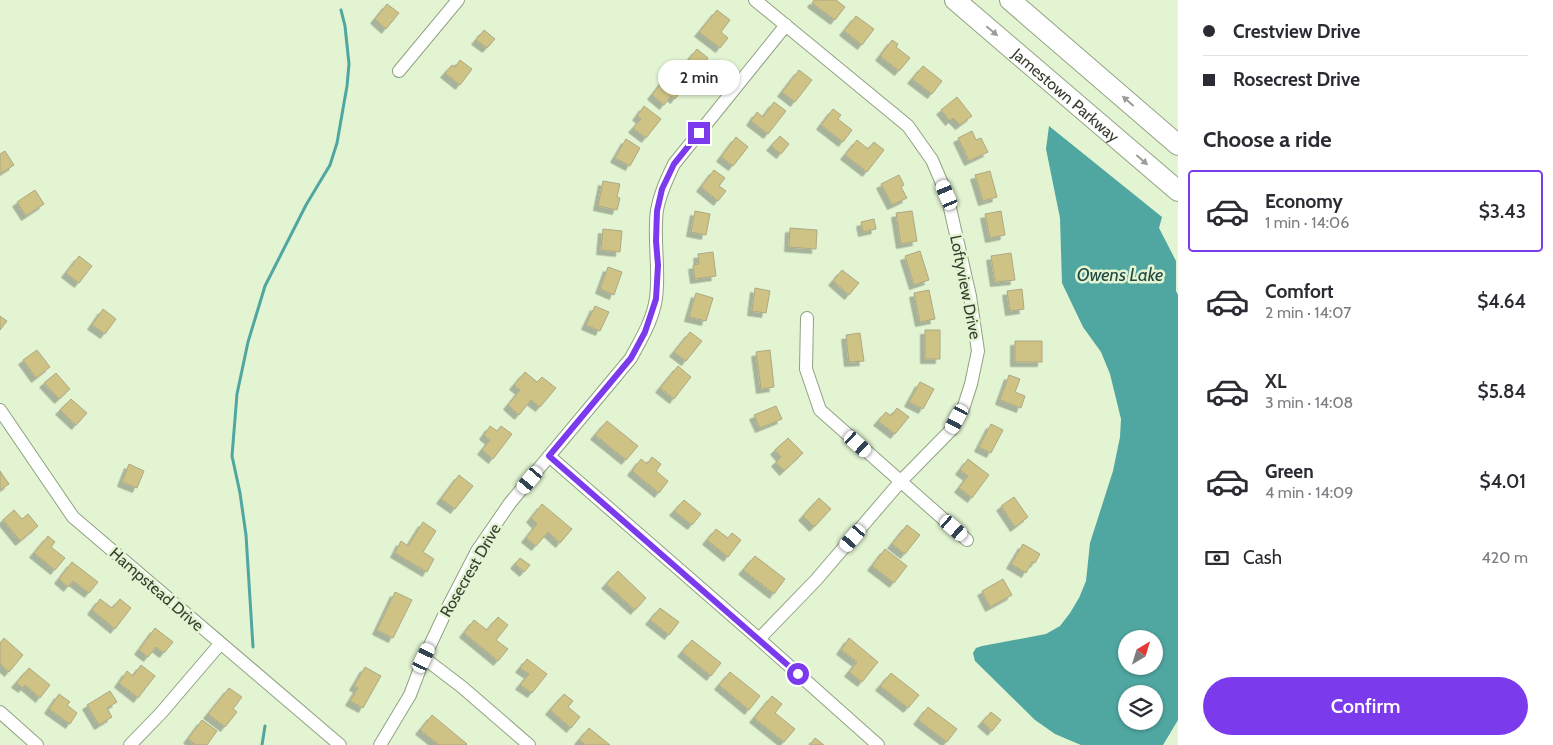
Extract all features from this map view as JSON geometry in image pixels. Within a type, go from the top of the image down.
[{"type":"main road","name":"Jamestown Parkway","points":[[955,0],[1178,191]]},
{"type":"main road","points":[[1010,0],[1178,145]]},
{"type":"street","points":[[399,71],[458,0]]},
{"type":"street","name":"Loftyview Drive","points":[[755,0],[908,126],[932,160],[947,195],[970,296],[978,351],[963,409],[952,429],[901,481],[816,580],[759,639]]},
{"type":"street","name":"Rosecrest Drive","points":[[380,745],[410,695],[424,658],[447,608],[477,551],[510,503],[631,358],[645,332],[656,299],[658,265],[656,241],[657,211],[662,189],[674,164],[786,25]]},
{"type":"street","points":[[807,318],[806,369],[820,410],[967,540]]},
{"type":"street","name":"Hampstead Drive","points":[[2,418],[73,517],[340,745]]},
{"type":"street","points":[[549,456],[878,745]]},
{"type":"street","points":[[130,745],[161,713],[220,644]]},
{"type":"street","points":[[424,658],[462,686],[530,745]]},
{"type":"street","points":[[0,712],[37,745]]},
{"type":"water","name":"Owens Lake","points":[[1049,126],[1162,217],[1159,228],[1176,261],[1176,291],[1178,295],[1178,720],[1163,745],[1081,745],[1055,734],[1035,720],[975,661],[973,653],[976,648],[982,646],[1046,634],[1060,626],[1070,613],[1086,581],[1090,543],[1113,471],[1120,437],[1121,419],[1110,374],[1101,352],[1083,327],[1062,283],[1060,218],[1046,149]]},
{"type":"building","points":[[814,0],[836,0],[845,7],[835,20],[812,3]]},
{"type":"building","points":[[387,4],[399,13],[386,29],[375,19]]},
{"type":"building","points":[[717,10],[730,20],[721,32],[728,38],[720,48],[699,32]]},
{"type":"building","points":[[856,16],[874,29],[862,45],[844,31]]},
{"type":"building","points":[[484,30],[495,39],[487,48],[476,40]]},
{"type":"building","points":[[892,40],[898,44],[896,47],[910,58],[899,71],[880,56]]},
{"type":"building","points":[[697,49],[708,58],[694,77],[682,68]]},
{"type":"building","points":[[460,60],[472,69],[460,85],[445,73],[452,65],[455,67]]},
{"type":"building","points":[[923,66],[942,81],[932,94],[912,79]]},
{"type":"building","points":[[799,70],[812,80],[795,102],[782,92]]},
{"type":"building","points":[[669,73],[685,86],[675,99],[671,96],[664,105],[652,95]]},
{"type":"building","points":[[957,97],[972,116],[960,125],[953,118],[950,121],[941,110]]},
{"type":"building","points":[[774,102],[786,111],[768,134],[751,121],[757,112],[763,117]]},
{"type":"building","points":[[644,106],[661,119],[646,138],[633,128],[641,119],[637,116]]},
{"type":"building","points":[[833,109],[841,115],[838,119],[852,130],[843,142],[821,125]]},
{"type":"building","points":[[972,131],[976,140],[981,138],[988,152],[969,161],[958,138]]},
{"type":"building","points":[[780,136],[789,144],[781,154],[771,146]]},
{"type":"building","points":[[736,137],[748,147],[733,166],[721,157]]},
{"type":"building","points":[[626,139],[640,148],[630,166],[615,158]]},
{"type":"building","points":[[857,140],[868,149],[874,142],[884,150],[867,172],[845,155]]},
{"type":"building","points":[[5,151],[14,165],[0,174],[0,154]]},
{"type":"building","points":[[714,170],[725,178],[719,186],[726,191],[718,201],[701,187]]},
{"type":"building","points":[[990,171],[997,197],[983,201],[975,175]]},
{"type":"building","points":[[899,175],[904,185],[901,187],[907,198],[892,205],[881,184]]},
{"type":"building","points":[[603,181],[620,184],[617,197],[620,198],[617,210],[598,206]]},
{"type":"building","points":[[35,190],[44,204],[26,216],[17,202]]},
{"type":"building","points":[[695,211],[710,214],[706,235],[691,232]]},
{"type":"building","points":[[912,211],[917,241],[901,244],[896,213]]},
{"type":"building","points":[[1001,211],[1005,235],[990,238],[985,214]]},
{"type":"building","points":[[874,219],[876,229],[863,232],[861,222]]},
{"type":"building","points":[[790,228],[817,230],[816,249],[789,247]]},
{"type":"building","points":[[603,229],[622,231],[620,252],[601,250]]},
{"type":"building","points":[[920,251],[929,280],[914,285],[905,256]]},
{"type":"building","points":[[713,252],[716,276],[695,279],[693,265],[699,264],[698,254]]},
{"type":"building","points":[[1011,253],[1015,280],[995,282],[991,256]]},
{"type":"building","points":[[79,256],[92,266],[79,283],[66,273]]},
{"type":"building","points":[[608,267],[622,272],[614,295],[600,289]]},
{"type":"building","points":[[842,270],[859,283],[849,295],[833,281]]},
{"type":"building","points":[[755,288],[770,291],[766,313],[752,311]]},
{"type":"building","points":[[1022,289],[1024,309],[1010,311],[1007,291]]},
{"type":"building","points":[[929,290],[935,319],[920,322],[914,293]]},
{"type":"building","points":[[696,293],[713,298],[706,321],[689,317]]},
{"type":"building","points":[[595,306],[609,312],[600,331],[586,325]]},
{"type":"building","points":[[103,309],[116,319],[105,334],[92,325]]},
{"type":"building","points":[[0,316],[7,321],[0,330]]},
{"type":"building","points":[[925,330],[940,330],[940,359],[925,359]]},
{"type":"building","points":[[690,332],[702,341],[686,361],[674,352]]},
{"type":"building","points":[[860,333],[864,361],[849,362],[846,335]]},
{"type":"building","points":[[1015,341],[1042,341],[1042,362],[1015,362]]},
{"type":"building","points":[[37,350],[50,367],[36,378],[23,360]]},
{"type":"building","points":[[770,350],[774,387],[761,389],[756,352]]},
{"type":"building","points":[[678,366],[691,377],[674,399],[660,388]]},
{"type":"building","points":[[525,372],[537,382],[542,377],[556,388],[540,407],[531,400],[519,415],[508,405],[520,390],[514,385]]},
{"type":"building","points":[[56,373],[70,389],[59,399],[44,383]]},
{"type":"building","points":[[1009,375],[1020,379],[1015,392],[1025,396],[1021,408],[1000,400]]},
{"type":"building","points":[[920,382],[934,389],[923,409],[909,402]]},
{"type":"building","points":[[71,399],[87,413],[76,425],[60,410]]},
{"type":"building","points":[[776,406],[782,419],[760,428],[754,415]]},
{"type":"building","points":[[897,408],[909,417],[895,434],[878,421],[886,412],[891,416]]},
{"type":"building","points":[[607,421],[638,446],[626,460],[595,435]]},
{"type":"building","points":[[991,424],[1003,430],[991,453],[979,447]]},
{"type":"building","points":[[490,426],[497,431],[501,426],[512,434],[493,459],[482,450],[490,440],[484,435]]},
{"type":"building","points":[[788,438],[803,453],[784,471],[776,462],[781,457],[775,450]]},
{"type":"building","points":[[652,457],[661,464],[656,471],[668,481],[659,493],[632,471],[641,459],[647,464]]},
{"type":"building","points":[[968,459],[989,475],[972,498],[959,488],[968,476],[960,470]]},
{"type":"building","points":[[129,464],[144,471],[137,488],[122,482]]},
{"type":"building","points":[[0,471],[9,484],[0,490]]},
{"type":"building","points":[[459,475],[473,486],[455,509],[441,499]]},
{"type":"building","points":[[1014,497],[1028,517],[1015,527],[1001,506]]},
{"type":"building","points":[[819,498],[831,509],[814,527],[803,516]]},
{"type":"building","points":[[684,500],[701,514],[692,525],[674,511]]},
{"type":"building","points":[[542,504],[572,529],[560,543],[548,532],[536,546],[526,538],[537,524],[531,518]]},
{"type":"building","points":[[14,510],[22,519],[28,514],[38,526],[20,541],[3,520]]},
{"type":"building","points":[[423,522],[436,531],[423,552],[434,559],[427,572],[395,553],[401,541],[408,546]]},
{"type":"building","points":[[907,525],[920,535],[905,554],[892,544]]},
{"type":"building","points":[[716,529],[728,538],[732,533],[741,540],[728,557],[707,540]]},
{"type":"building","points":[[48,536],[55,542],[51,547],[65,558],[55,570],[34,553]]},
{"type":"building","points":[[1023,544],[1040,554],[1035,563],[1032,562],[1026,573],[1011,564]]},
{"type":"building","points":[[885,549],[907,566],[894,583],[872,566]]},
{"type":"building","points":[[755,556],[785,579],[774,594],[743,570]]},
{"type":"building","points":[[520,558],[530,565],[524,572],[515,564]]},
{"type":"building","points":[[72,562],[98,582],[89,593],[73,581],[68,587],[59,579]]},
{"type":"building","points":[[618,571],[646,598],[635,610],[606,584]]},
{"type":"building","points":[[1003,579],[1012,595],[990,607],[982,591]]},
{"type":"building","points":[[395,592],[412,600],[393,638],[377,630]]},
{"type":"building","points":[[100,599],[112,608],[120,599],[131,608],[115,629],[92,610]]},
{"type":"building","points":[[660,608],[679,622],[669,635],[650,620]]},
{"type":"building","points":[[498,617],[508,625],[496,640],[508,649],[498,661],[464,633],[474,620],[487,630]]},
{"type":"building","points":[[155,628],[173,642],[164,653],[156,647],[148,657],[139,650]]},
{"type":"building","points":[[4,638],[23,655],[9,672],[0,664],[0,643]]},
{"type":"building","points":[[849,638],[878,662],[862,682],[849,672],[857,662],[841,650]]},
{"type":"building","points":[[692,640],[721,663],[711,676],[682,652]]},
{"type":"building","points":[[527,659],[547,674],[532,693],[520,685],[529,674],[520,668]]},
{"type":"building","points":[[141,665],[155,676],[138,698],[119,683],[127,671],[133,676]]},
{"type":"building","points":[[365,667],[381,676],[363,708],[350,701],[358,688],[354,686]]},
{"type":"building","points":[[29,668],[50,685],[40,698],[25,685],[23,688],[16,683]]},
{"type":"building","points":[[730,672],[760,696],[749,710],[719,685]]},
{"type":"building","points":[[891,673],[919,695],[908,708],[880,686]]},
{"type":"building","points":[[229,688],[242,697],[233,709],[237,712],[225,727],[208,714]]},
{"type":"building","points":[[110,691],[117,702],[107,708],[112,717],[99,725],[87,705]]},
{"type":"building","points":[[59,694],[70,702],[67,705],[77,713],[70,724],[49,709]]},
{"type":"building","points":[[564,694],[573,701],[568,707],[580,717],[571,728],[550,710]]},
{"type":"building","points":[[772,696],[782,704],[775,713],[795,729],[784,742],[754,718]]},
{"type":"building","points":[[928,707],[957,729],[947,742],[918,720]]},
{"type":"building","points":[[991,712],[1001,720],[992,731],[982,722]]},
{"type":"building","points":[[432,715],[467,744],[439,745],[420,730]]},
{"type":"building","points":[[202,720],[217,731],[207,745],[196,745],[188,739]]},
{"type":"building","points":[[589,728],[610,745],[586,745],[579,740]]},
{"type":"building","points":[[815,738],[824,745],[810,745]]},
{"type":"waterway","points":[[253,647],[246,535],[232,456],[237,394],[248,342],[265,286],[306,205],[330,165],[337,143],[349,64],[345,26],[341,10]]},
{"type":"waterway","points":[[262,745],[265,726]]},
{"type":"route","points":[[699,133],[674,164],[662,189],[657,211],[656,241],[658,265],[656,299],[645,332],[631,358],[549,456],[798,674]]}]
